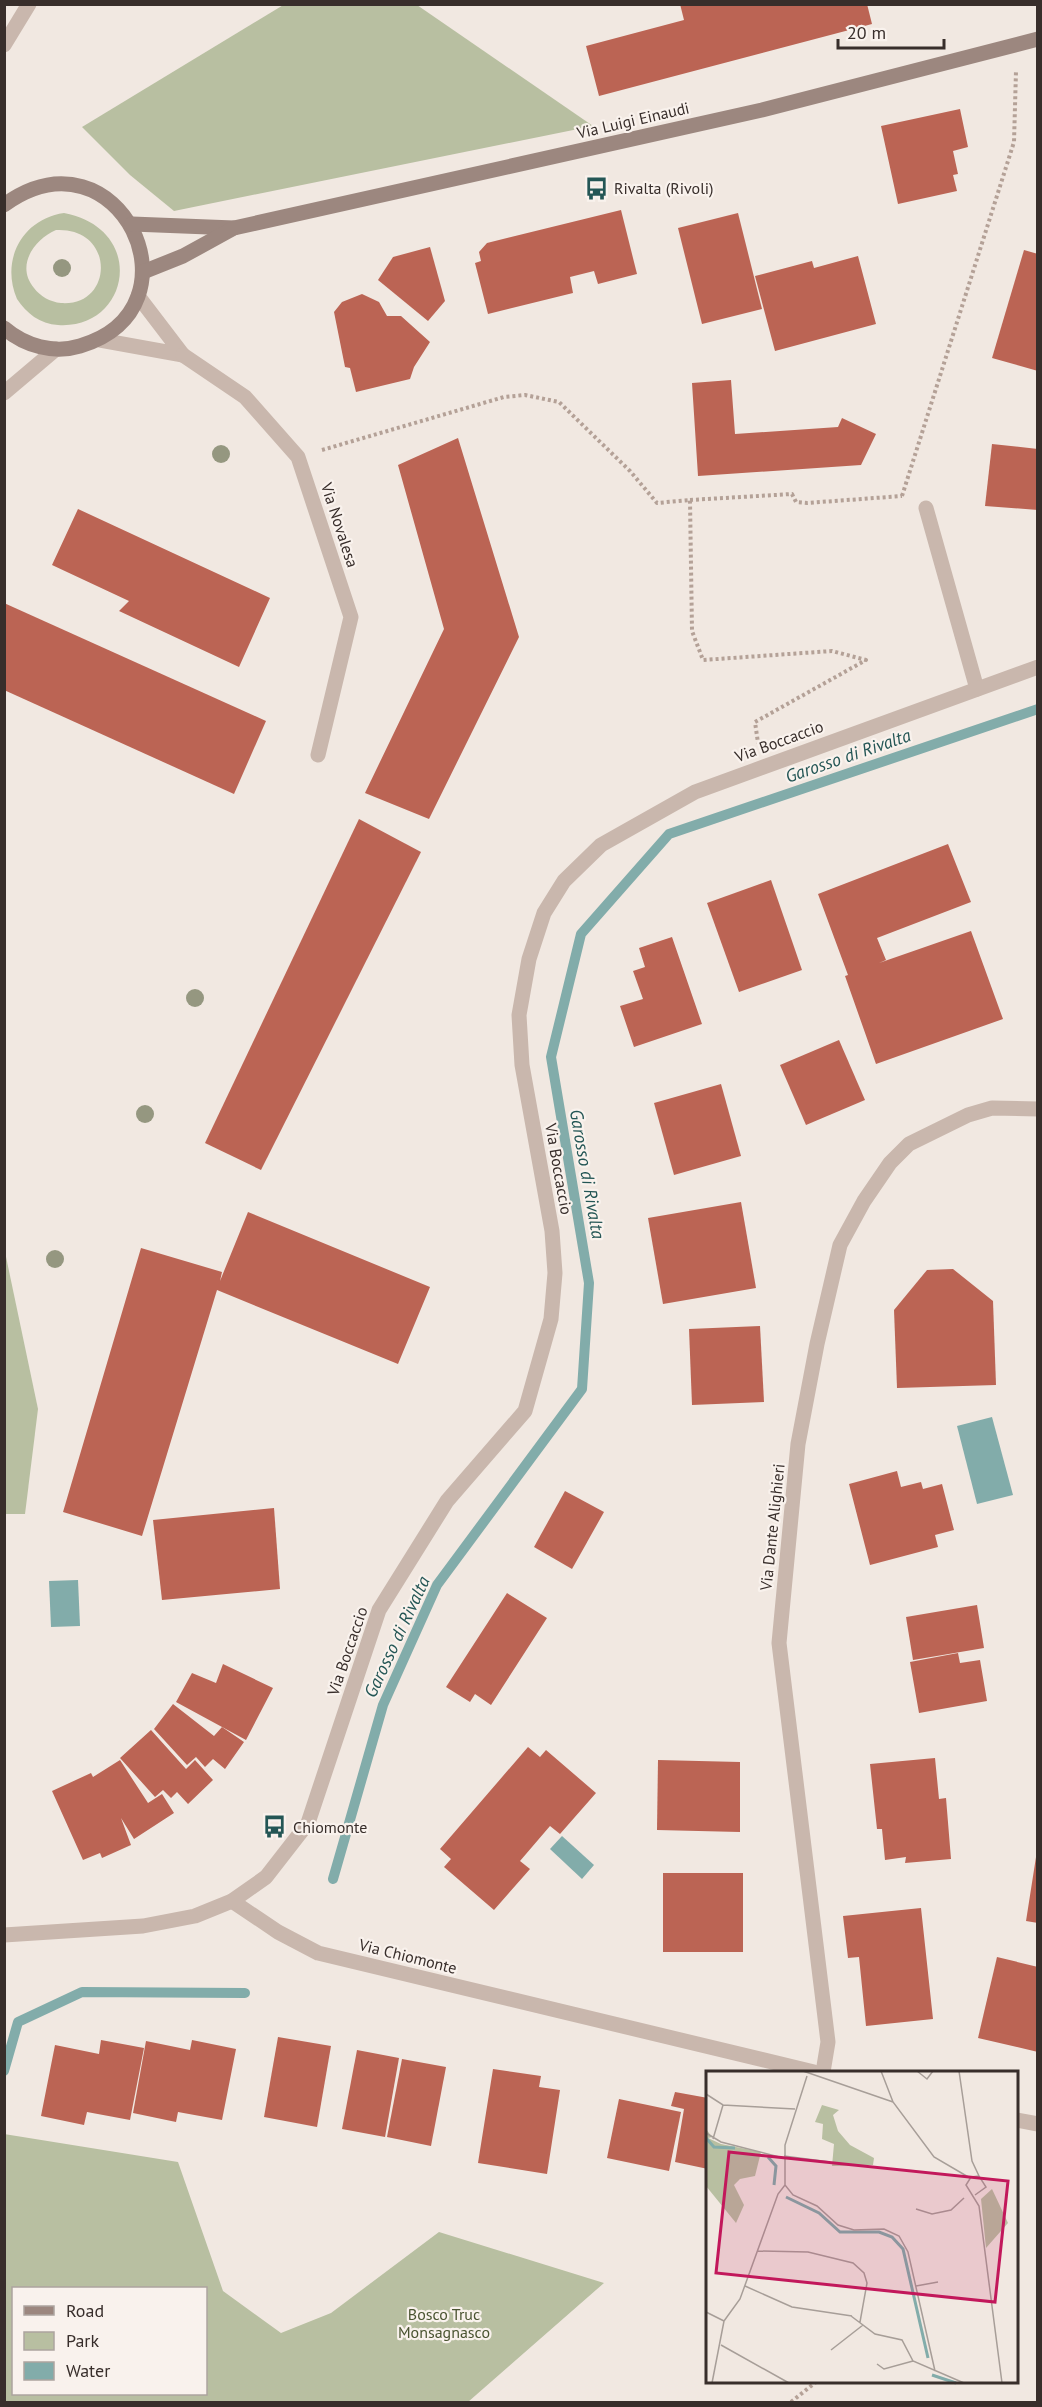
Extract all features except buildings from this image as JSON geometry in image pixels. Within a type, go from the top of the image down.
[{"type":"main road","name":"Via Luigi Einaudi","points":[[132,224],[234,228],[762,110],[1038,39]]},
{"type":"main road","points":[[4,205],[21,193],[45,184],[70,183],[94,190],[115,204],[132,224],[141,247],[143,272],[138,296],[126,318],[100,340],[67,350],[56,349],[33,346],[5,328]]},
{"type":"main road","name":"Via Luigi Einaudi","points":[[143,272],[183,256],[234,228]]},
{"type":"street","points":[[4,45],[29,4]]},
{"type":"street","name":"Via Novalesa","points":[[138,296],[183,355],[245,397],[298,457],[351,617],[318,755]]},
{"type":"street","points":[[4,338],[5,328]]},
{"type":"street","name":"Via Novalesa","points":[[100,340],[183,355]]},
{"type":"street","points":[[4,393],[56,349]]},
{"type":"street","points":[[926,508],[977,689]]},
{"type":"street","name":"Via Boccaccio","points":[[231,1901],[266,1877],[308,1823],[379,1610],[447,1502],[525,1411],[551,1319],[555,1272],[552,1231],[522,1065],[519,1015],[529,959],[544,913],[564,880],[602,845],[694,792],[1038,667]]},
{"type":"street","name":"Via Dante Alighieri","points":[[823,2071],[828,2042],[779,1642],[798,1444],[817,1344],[840,1245],[864,1201],[890,1163],[918,1138],[968,1115],[992,1108],[1038,1109]]},
{"type":"street","points":[[4,1935],[143,1926],[195,1916],[231,1901]]},
{"type":"street","name":"Via Chiomonte","points":[[231,1901],[278,1932],[318,1953],[806,2071]]},
{"type":"street","points":[[1018,2120],[1038,2124]]},
{"type":"path","points":[[902,496],[1014,142],[1017,44]]},
{"type":"path","points":[[298,457],[504,398],[525,395],[559,402],[630,471],[657,503],[792,494],[796,502],[807,503],[902,496],[926,508]]},
{"type":"path","points":[[690,500],[692,631],[704,660],[832,651],[866,660],[755,722],[758,748],[764,765]]},
{"type":"path","points":[[791,2403],[815,2383]]},
{"type":"green space","points":[[285,4],[417,5],[593,126],[174,211],[130,175],[82,127]]},
{"type":"green space","points":[[64,213],[91,223],[109,238],[118,257],[120,277],[114,296],[101,312],[82,322],[58,325],[39,320],[29,313],[17,299],[12,284],[11,270],[19,243],[37,223]],"holes":[[[56,230],[76,232],[90,241],[98,253],[101,267],[99,281],[91,293],[78,301],[61,303],[53,301],[42,296],[34,288],[26,270],[27,262],[35,246],[48,234]]]},
{"type":"green space","points":[[5,1252],[38,1409],[25,1514],[5,1514]]},
{"type":"green space","name":"Bosco Truc Monsagnasco","points":[[4,2134],[178,2162],[223,2291],[281,2333],[331,2313],[439,2232],[604,2283],[468,2402],[5,2402]]},
{"type":"water","points":[[992,1417],[1013,1495],[977,1504],[957,1426]]},
{"type":"water","points":[[78,1580],[80,1626],[51,1627],[49,1581]]},
{"type":"water","points":[[562,1836],[594,1865],[582,1879],[550,1849]]},
{"type":"waterway","name":"Garosso di Rivalta","points":[[333,1879],[383,1705],[437,1585],[582,1389],[589,1283],[551,1057],[581,934],[669,834],[1038,709]]},
{"type":"waterway","name":"Garosso di Rivalta","points":[[4,2071],[18,2022],[82,1992],[245,1993]]},
{"type":"place","name":"Rivalta (Rivoli)","points":[[596,188]]},
{"type":"place","name":"Chiomonte","points":[[275,1827]]}]
